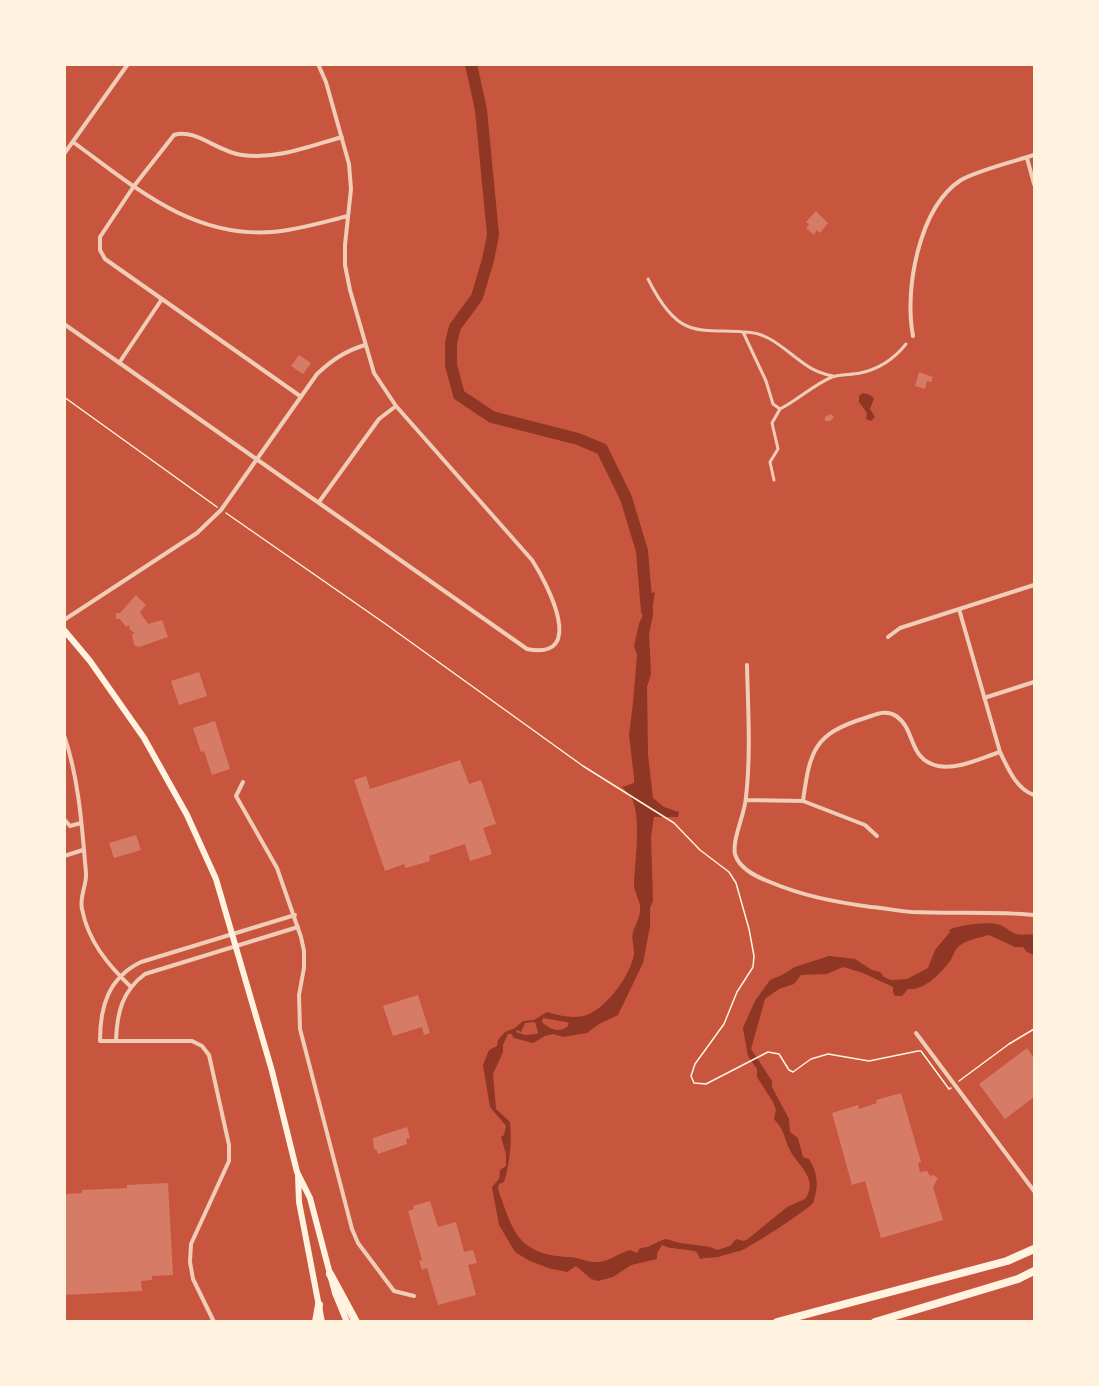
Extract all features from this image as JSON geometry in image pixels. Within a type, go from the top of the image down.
[{"type":"highway","points":[[777,1322],[1007,1261],[1035,1249]]},
{"type":"highway","points":[[875,1322],[1035,1272]]},
{"type":"highway","points":[[330,1274],[356,1322]]},
{"type":"highway","points":[[316,1322],[319,1305]]},
{"type":"main road","points":[[64,630],[90,661],[149,747],[187,815],[216,879],[237,946],[297,1172],[312,1206],[330,1274],[347,1322]]},
{"type":"main road","points":[[297,1172],[299,1202],[322,1322]]},
{"type":"street","points":[[64,324],[527,649],[539,652],[551,647],[559,639],[560,627],[555,604],[546,582],[532,560],[396,406],[374,373],[345,265],[351,189],[349,164],[326,82],[318,64]]},
{"type":"street","points":[[64,154],[125,66]]},
{"type":"street","points":[[300,396],[105,259],[100,250],[100,237],[169,139],[181,133],[194,135],[222,150],[243,155],[269,156],[342,137]]},
{"type":"street","points":[[73,142],[175,213],[205,225],[239,232],[288,231],[348,216]]},
{"type":"street","points":[[913,336],[911,311],[917,255],[927,222],[940,199],[967,177],[1035,155]]},
{"type":"street","points":[[1027,158],[1035,184]]},
{"type":"street","points":[[648,279],[653,290],[675,319],[685,325],[695,328],[755,332],[774,341],[807,367],[819,373],[834,376],[862,373],[878,368],[895,358],[906,344]]},
{"type":"street","points":[[119,363],[162,299]]},
{"type":"street","points":[[743,332],[766,381],[773,405],[780,409]]},
{"type":"street","points":[[64,620],[197,533],[221,510],[317,374],[335,358],[365,345]]},
{"type":"street","points":[[774,480],[770,462],[778,449],[772,423],[780,409],[834,376]]},
{"type":"street","points":[[319,502],[379,419],[396,406]]},
{"type":"street","points":[[888,637],[900,628],[1035,585]]},
{"type":"street","points":[[959,609],[1000,752],[1009,771],[1019,784],[1035,795]]},
{"type":"street","points":[[747,665],[750,752],[746,800],[734,849],[736,858],[754,876],[799,894],[827,901],[910,912],[996,912],[1035,915]]},
{"type":"street","points":[[984,698],[1035,682]]},
{"type":"street","points":[[803,801],[812,753],[822,740],[842,725],[883,712],[896,716],[903,722],[912,745],[928,763],[939,766],[958,765],[1000,752]]},
{"type":"street","points":[[64,735],[77,788],[81,822],[86,876],[81,899],[82,909],[98,950],[131,987]]},
{"type":"street","points":[[243,782],[236,796],[277,868],[295,915],[304,951],[298,1010],[300,1029],[352,1229],[358,1243],[394,1292],[414,1296]]},
{"type":"street","points":[[746,800],[803,801],[865,825],[877,836]]},
{"type":"street","points":[[64,819],[70,826],[81,822]]},
{"type":"street","points":[[64,856],[83,850]]},
{"type":"street","points":[[214,1322],[193,1280],[190,1262],[191,1244],[229,1161],[229,1144],[209,1055],[202,1046],[192,1041],[100,1041],[103,1007],[109,991],[120,976],[133,966],[151,958],[295,915]]},
{"type":"street","points":[[116,1040],[118,1013],[131,987],[145,974],[298,927]]},
{"type":"street","points":[[916,1033],[1035,1191]]},
{"type":"path","points":[[64,397],[387,625],[559,750],[674,823],[700,850],[729,872],[736,883],[749,929],[753,967],[737,992],[724,1024],[695,1064],[692,1080],[701,1085],[706,1084],[764,1053],[779,1054],[789,1071],[793,1072],[812,1059],[828,1054],[869,1061],[921,1051],[949,1089],[1016,1040],[1035,1029]]},
{"type":"shaded area","points":[[863,393],[874,398],[870,409],[875,417],[871,421],[866,419],[867,413],[859,402],[859,396]]},
{"type":"shaded area","points":[[655,592],[649,634],[651,674],[647,687],[648,755],[653,798],[664,807],[679,812],[678,817],[654,817],[651,837],[653,901],[650,908],[650,926],[643,963],[618,1015],[587,1033],[563,1037],[553,1034],[533,1043],[508,1034],[503,1045],[503,1052],[493,1074],[496,1109],[510,1122],[511,1145],[504,1182],[499,1184],[498,1189],[513,1228],[527,1245],[551,1255],[595,1262],[607,1260],[630,1250],[637,1253],[640,1248],[666,1239],[717,1250],[730,1246],[736,1239],[744,1241],[748,1239],[787,1207],[805,1199],[810,1185],[808,1178],[792,1154],[782,1130],[774,1119],[776,1110],[757,1077],[757,1069],[748,1056],[743,1028],[755,1001],[770,980],[795,967],[829,956],[855,959],[891,980],[907,979],[928,968],[935,950],[950,932],[949,930],[974,924],[995,924],[1016,934],[1034,935],[1034,955],[1023,947],[1015,947],[989,935],[960,945],[937,976],[920,987],[908,989],[902,996],[895,996],[893,987],[863,973],[843,967],[827,974],[801,975],[794,984],[779,989],[765,999],[751,1049],[772,1081],[772,1087],[789,1119],[790,1132],[798,1138],[803,1157],[809,1159],[814,1170],[817,1186],[813,1203],[740,1251],[700,1259],[697,1252],[662,1245],[657,1253],[657,1259],[631,1265],[613,1277],[598,1281],[591,1279],[576,1266],[567,1272],[528,1260],[515,1252],[499,1225],[492,1187],[499,1179],[500,1170],[506,1166],[506,1154],[501,1137],[504,1135],[506,1126],[490,1107],[483,1065],[489,1050],[497,1046],[498,1040],[505,1032],[515,1028],[523,1021],[534,1020],[547,1012],[578,1017],[599,1008],[615,992],[632,963],[633,932],[640,910],[634,884],[637,820],[633,801],[622,787],[634,783],[629,735],[637,655],[634,646],[643,615],[642,596]],"holes":[[[543,1018],[566,1022],[569,1023],[565,1028],[555,1030],[542,1022]],[[535,1022],[537,1034],[525,1035],[516,1032],[517,1030],[521,1032],[525,1023]]]},
{"type":"building","points":[[816,211],[828,223],[820,233],[817,230],[814,235],[806,228],[809,224],[806,222]]},
{"type":"building","points":[[299,355],[311,363],[303,374],[291,366]]},
{"type":"building","points":[[919,372],[933,377],[931,382],[927,381],[925,389],[915,386]]},
{"type":"building","points":[[831,414],[834,417],[830,421],[825,421],[825,417]]},
{"type":"building","points":[[136,595],[146,605],[140,612],[148,624],[162,620],[168,637],[139,647],[134,645],[132,634],[135,633],[130,630],[129,625],[126,627],[120,619],[116,619],[116,613],[120,613]]},
{"type":"building","points":[[199,672],[207,696],[179,705],[171,681]]},
{"type":"building","points":[[215,721],[230,769],[212,775],[193,728]]},
{"type":"building","points":[[460,760],[469,784],[481,780],[496,824],[483,828],[492,854],[470,861],[465,844],[429,856],[430,861],[406,868],[404,864],[385,871],[354,780],[366,776],[370,789]]},
{"type":"building","points":[[136,835],[141,850],[114,858],[109,843]]},
{"type":"building","points":[[418,995],[430,1033],[424,1035],[422,1027],[393,1036],[383,1006]]},
{"type":"building","points":[[1027,1048],[1034,1058],[1034,1097],[1005,1119],[979,1084]]},
{"type":"building","points":[[901,1093],[921,1162],[918,1163],[920,1172],[927,1171],[930,1176],[938,1178],[933,1187],[943,1220],[881,1238],[865,1181],[852,1185],[832,1113],[858,1105],[859,1109],[877,1103],[876,1100]]},
{"type":"building","points":[[407,1127],[410,1138],[406,1139],[407,1144],[378,1154],[376,1149],[374,1150],[373,1138]]},
{"type":"building","points":[[168,1183],[173,1275],[152,1276],[152,1280],[141,1281],[142,1291],[64,1295],[64,1194],[82,1193],[82,1190],[127,1188],[127,1185]]},
{"type":"building","points":[[430,1201],[438,1227],[456,1222],[464,1252],[473,1250],[477,1263],[468,1265],[476,1295],[438,1305],[427,1268],[422,1270],[419,1261],[422,1260],[408,1211],[414,1209],[413,1206]]},
{"type":"waterway","points":[[471,64],[481,110],[493,235],[477,297],[455,327],[451,343],[451,365],[459,395],[492,417],[578,439],[602,449],[626,498],[642,551],[647,611]]}]
